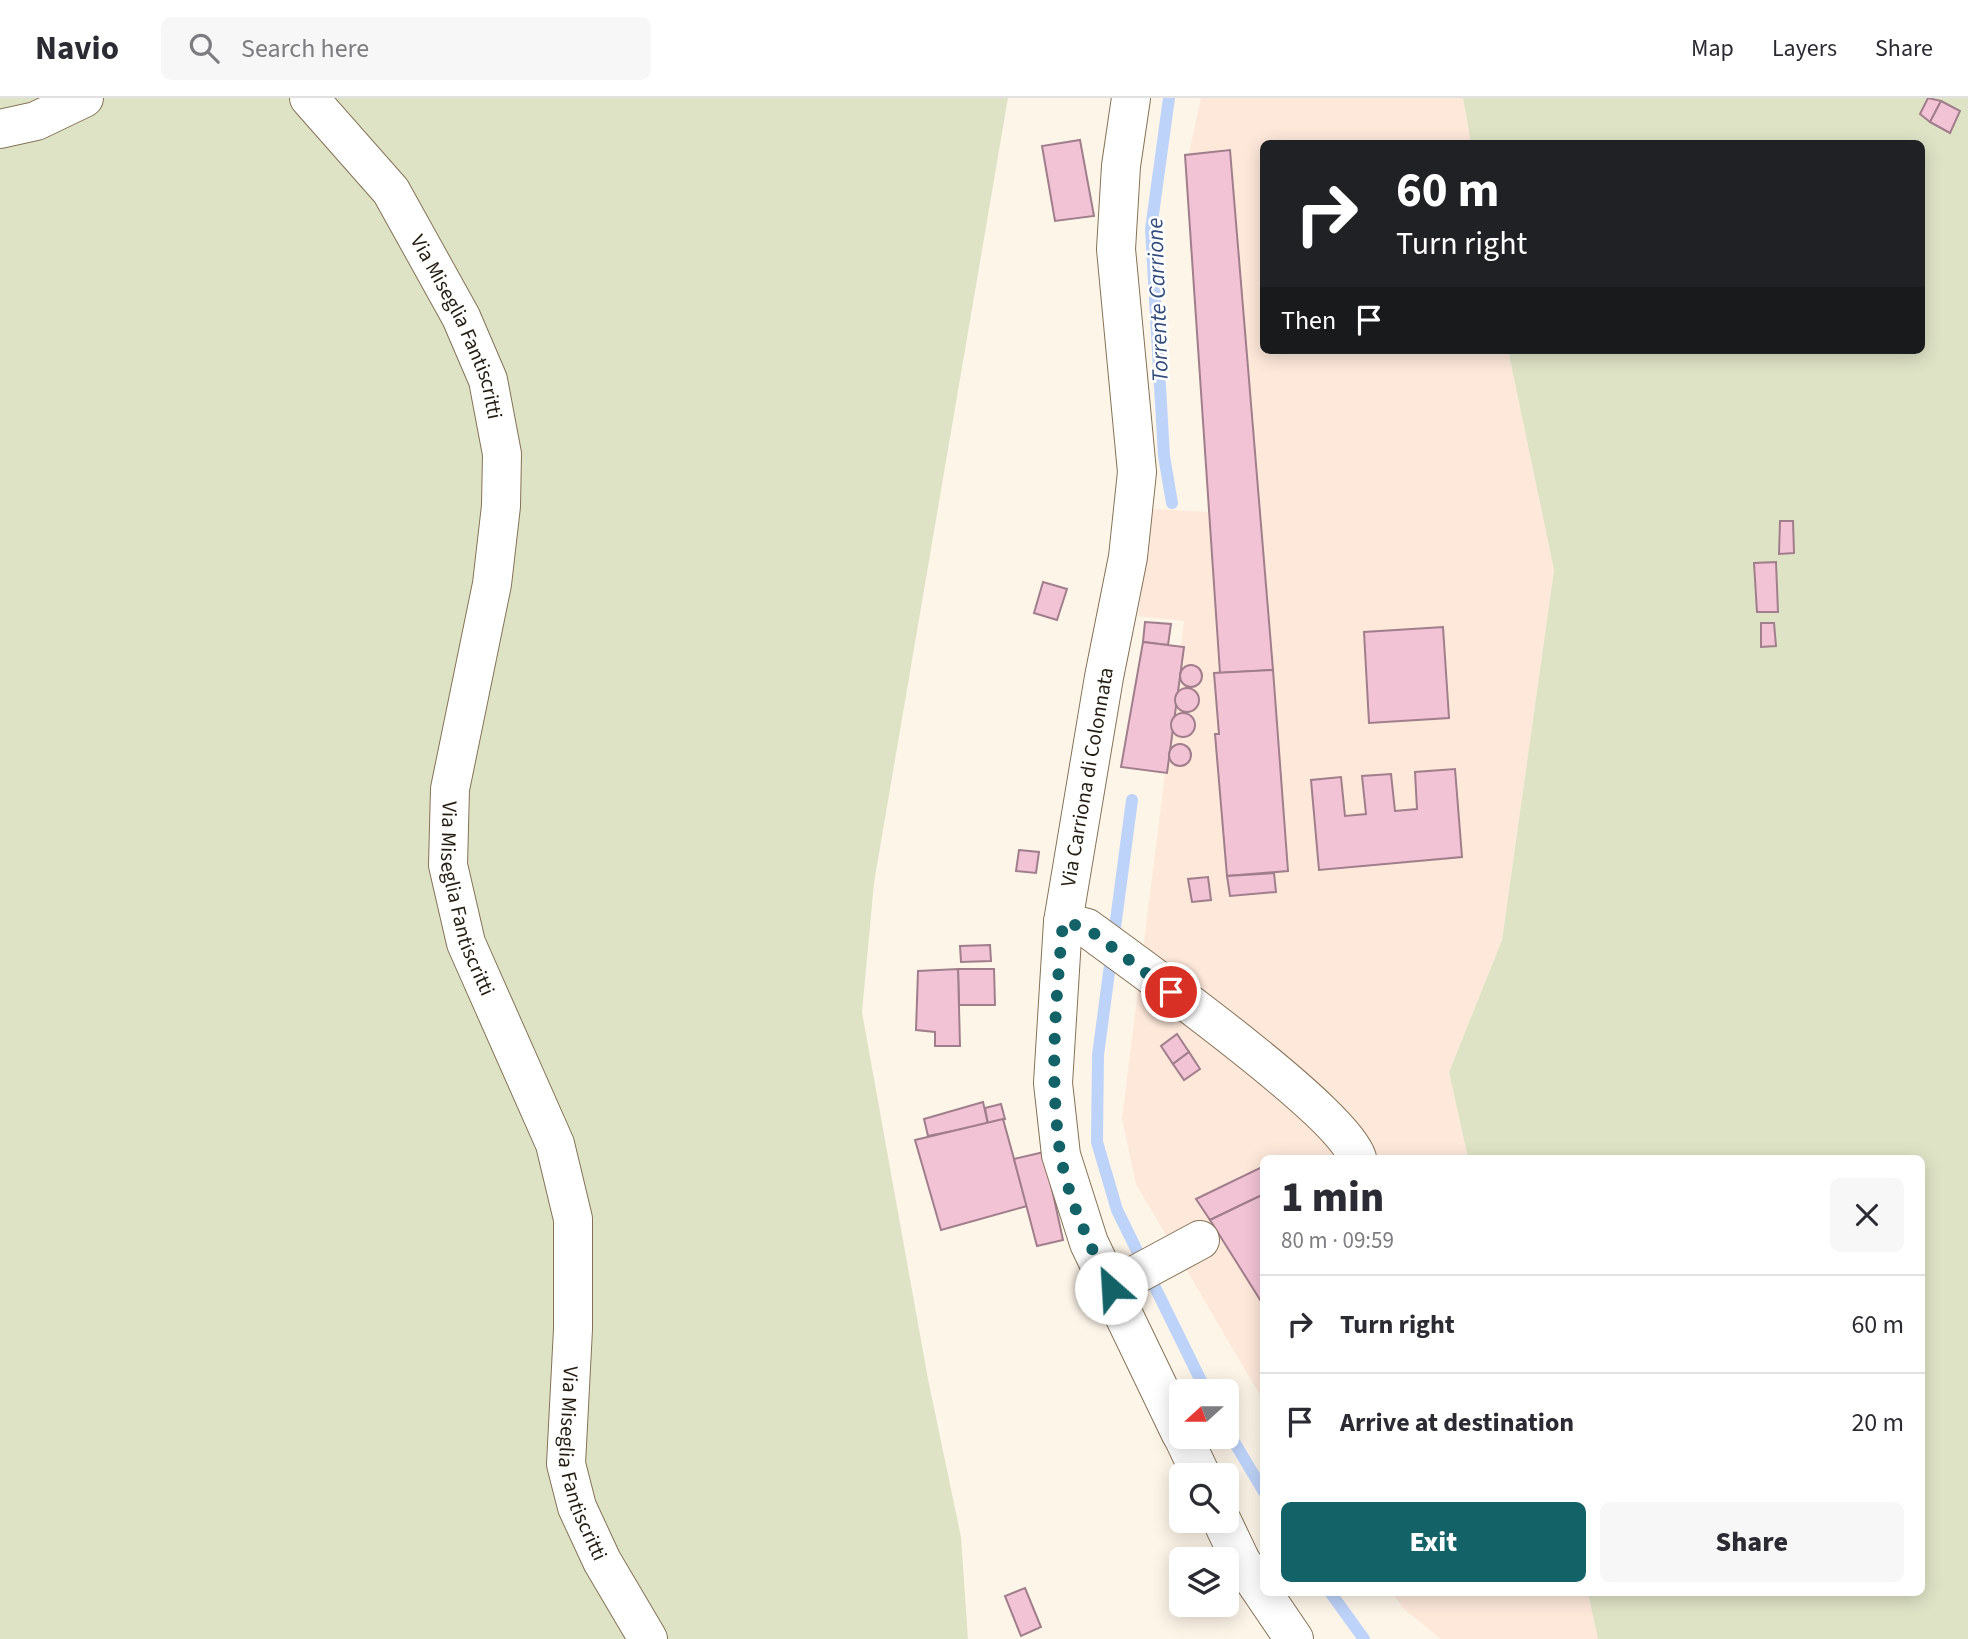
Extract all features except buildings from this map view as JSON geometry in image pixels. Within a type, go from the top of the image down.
[{"type":"street","points":[[0,129],[36,121],[84,98]]},
{"type":"street","name":"Via Miseglia Fantiscritti","points":[[309,98],[391,191],[461,317],[488,380],[502,454],[501,506],[492,584],[450,789],[448,865],[466,943],[555,1143],[573,1219],[573,1329],[566,1464],[574,1496],[602,1562],[648,1639]]},
{"type":"street","name":"Via Carriona di Colonnata","points":[[1131,98],[1121,166],[1116,249],[1137,472],[1128,557],[1104,677],[1075,925],[1053,1083],[1061,1155],[1089,1243],[1120,1284],[1169,1403]]},
{"type":"street","points":[[1075,925],[1133,962],[1310,1102],[1354,1147],[1356,1155]]},
{"type":"street","points":[[1120,1284],[1186,1248]]},
{"type":"street","points":[[1228,1533],[1241,1561],[1260,1589]]},
{"type":"street","points":[[1265,1596],[1294,1639]]},
{"type":"shaded area","points":[[1201,98],[1463,98],[1470,140],[1260,140],[1260,354],[1509,354],[1554,570],[1502,940],[1449,1072],[1467,1155],[1260,1155],[1260,1395],[1136,1184],[1122,1119],[1184,621],[1138,616],[1152,509],[1209,512],[1187,162]]},
{"type":"shaded area","points":[[1394,1596],[1589,1596],[1598,1639],[1441,1639],[1404,1609]]},
{"type":"green space","points":[[0,98],[1008,98],[874,883],[862,1012],[928,1379],[961,1537],[968,1639],[0,1639]]},
{"type":"green space","points":[[1463,98],[1968,98],[1968,1639],[1598,1639],[1589,1596],[1925,1596],[1925,1155],[1467,1155],[1449,1072],[1502,940],[1554,570],[1509,354],[1925,354],[1925,140],[1470,140]]},
{"type":"waterway","name":"Torrente Carrione","points":[[1169,98],[1151,229],[1164,456],[1172,503]]},
{"type":"waterway","name":"Torrente Carrione","points":[[1132,800],[1098,1055],[1097,1142],[1117,1210],[1200,1379]]},
{"type":"waterway","name":"Torrente Carrione","points":[[1238,1449],[1260,1485]]},
{"type":"waterway","name":"Torrente Carrione","points":[[1333,1596],[1364,1639]]},
{"type":"route","points":[[1111,1288],[1089,1243],[1061,1155],[1053,1083],[1055,1011],[1063,922],[1087,928],[1171,992]]}]
